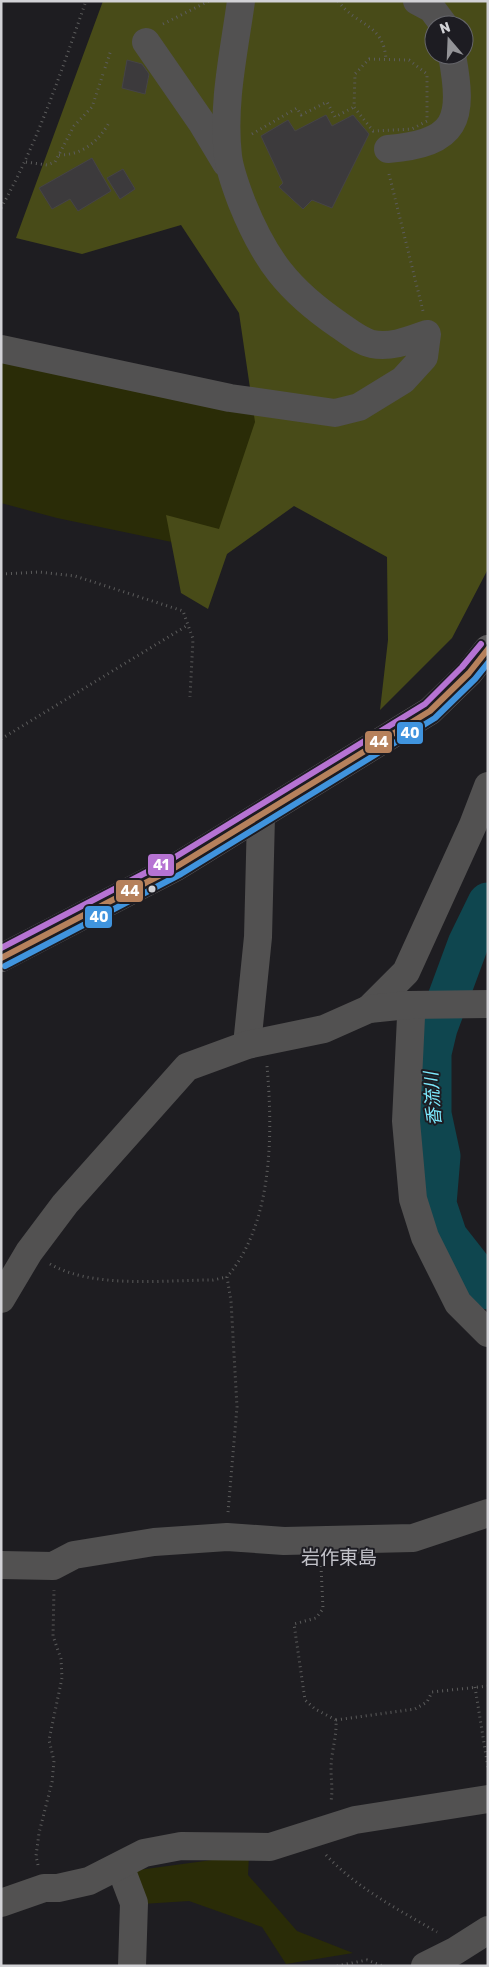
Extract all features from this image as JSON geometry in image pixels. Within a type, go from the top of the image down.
[{"type":"main road","points":[[1,958],[176,867],[430,710],[469,673],[488,649]]},
{"type":"street","points":[[1,349],[230,398],[336,413],[359,407],[403,380],[424,357],[427,334],[387,346],[371,344],[320,312],[288,283],[272,264],[252,229],[229,158],[226,103],[241,1]]},
{"type":"street","points":[[417,1],[432,9],[436,15]]},
{"type":"street","points":[[151,34],[174,80],[229,158]]},
{"type":"street","points":[[387,140],[423,144],[437,138],[446,130],[454,116],[457,104],[458,88],[454,65]]},
{"type":"street","points":[[369,1009],[406,972],[473,825],[488,786]]},
{"type":"street","points":[[256,1044],[261,816]]},
{"type":"street","points":[[1,1299],[29,1252],[65,1204],[187,1067],[256,1044],[324,1029],[369,1009],[412,1005],[488,1004]]},
{"type":"street","points":[[412,1005],[406,1121],[413,1199],[425,1237],[458,1303],[488,1333]]},
{"type":"street","points":[[1,1565],[52,1566],[74,1555],[154,1542],[227,1538],[319,1540],[413,1538],[488,1513]]},
{"type":"street","points":[[1,1903],[44,1888],[58,1888],[89,1881],[144,1853],[181,1846],[270,1847],[355,1820],[488,1799]]},
{"type":"street","points":[[120,1866],[134,1903],[132,1966]]},
{"type":"street","points":[[425,1966],[478,1937]]},
{"type":"path","points":[[1,208],[26,162],[45,119],[86,1]]},
{"type":"path","points":[[151,34],[208,1]]},
{"type":"path","points":[[338,1],[345,11],[379,34],[385,46],[386,60]]},
{"type":"path","points":[[105,68],[111,50]]},
{"type":"path","points":[[370,59],[409,60],[427,74],[427,121],[387,140],[373,131],[354,107],[355,74],[370,59]]},
{"type":"path","points":[[26,162],[47,165],[55,162],[74,126],[92,107],[103,74]]},
{"type":"path","points":[[229,158],[297,108],[300,115],[327,102],[335,116],[354,107]]},
{"type":"path","points":[[59,155],[68,155],[89,146],[101,138],[110,122]]},
{"type":"path","points":[[387,140],[391,182],[427,334]]},
{"type":"path","points":[[1,574],[39,572],[75,576],[183,611],[193,639],[190,697]]},
{"type":"path","points":[[1,740],[188,625]]},
{"type":"path","points":[[29,1252],[59,1270],[100,1279],[213,1280],[227,1277],[239,1263],[250,1242],[267,1176],[270,1095],[256,1044]]},
{"type":"path","points":[[227,1277],[234,1338],[237,1416],[227,1538]]},
{"type":"path","points":[[319,1540],[323,1609],[316,1618],[294,1624],[306,1700],[316,1709],[336,1720],[415,1709],[427,1702],[432,1692],[488,1686]]},
{"type":"path","points":[[44,1888],[36,1856],[38,1833],[52,1782],[54,1761],[49,1740],[62,1678],[61,1659],[53,1636],[55,1604],[52,1566]]},
{"type":"path","points":[[475,1687],[488,1768]]},
{"type":"path","points":[[336,1720],[337,1732],[331,1768],[334,1788],[330,1807],[312,1834],[342,1872],[386,1903],[438,1932],[478,1937]]},
{"type":"path","points":[[337,1966],[367,1960],[383,1966]]},
{"type":"green space","points":[[103,1],[488,1],[488,569],[452,638],[380,710],[388,640],[387,557],[294,506],[227,554],[208,609],[181,593],[166,515],[219,529],[255,422],[239,313],[181,225],[82,254],[16,238]]},
{"type":"green space","points":[[1,349],[280,405],[210,550],[57,518],[1,503]]},
{"type":"green space","points":[[249,1855],[248,1875],[297,1931],[353,1953],[286,1964],[262,1927],[189,1901],[142,1904],[131,1871]]},
{"type":"building","points":[[127,60],[142,64],[149,74],[145,94],[122,88]]},
{"type":"building","points":[[326,115],[332,126],[353,115],[369,134],[332,208],[312,200],[303,209],[279,187],[283,183],[261,136],[288,120],[295,131]]},
{"type":"building","points":[[92,158],[111,191],[78,211],[70,199],[52,209],[39,188]]},
{"type":"building","points":[[123,169],[135,189],[120,199],[107,178]]},
{"type":"waterway","name":"香流川","points":[[488,903],[468,944],[437,1028],[431,1053],[431,1114],[440,1156],[436,1204],[447,1237],[488,1289]]},
{"type":"transit line","name":"41","points":[[1,948],[172,859],[425,704],[462,667],[481,644]]},
{"type":"transit line","name":"44","points":[[1,958],[176,867],[430,711],[469,673],[488,649]]},
{"type":"transit line","name":"40","points":[[5,966],[181,874],[435,718],[475,679],[488,663]]},
{"type":"district","name":"岩作東島","points":[[339,1557]]}]
